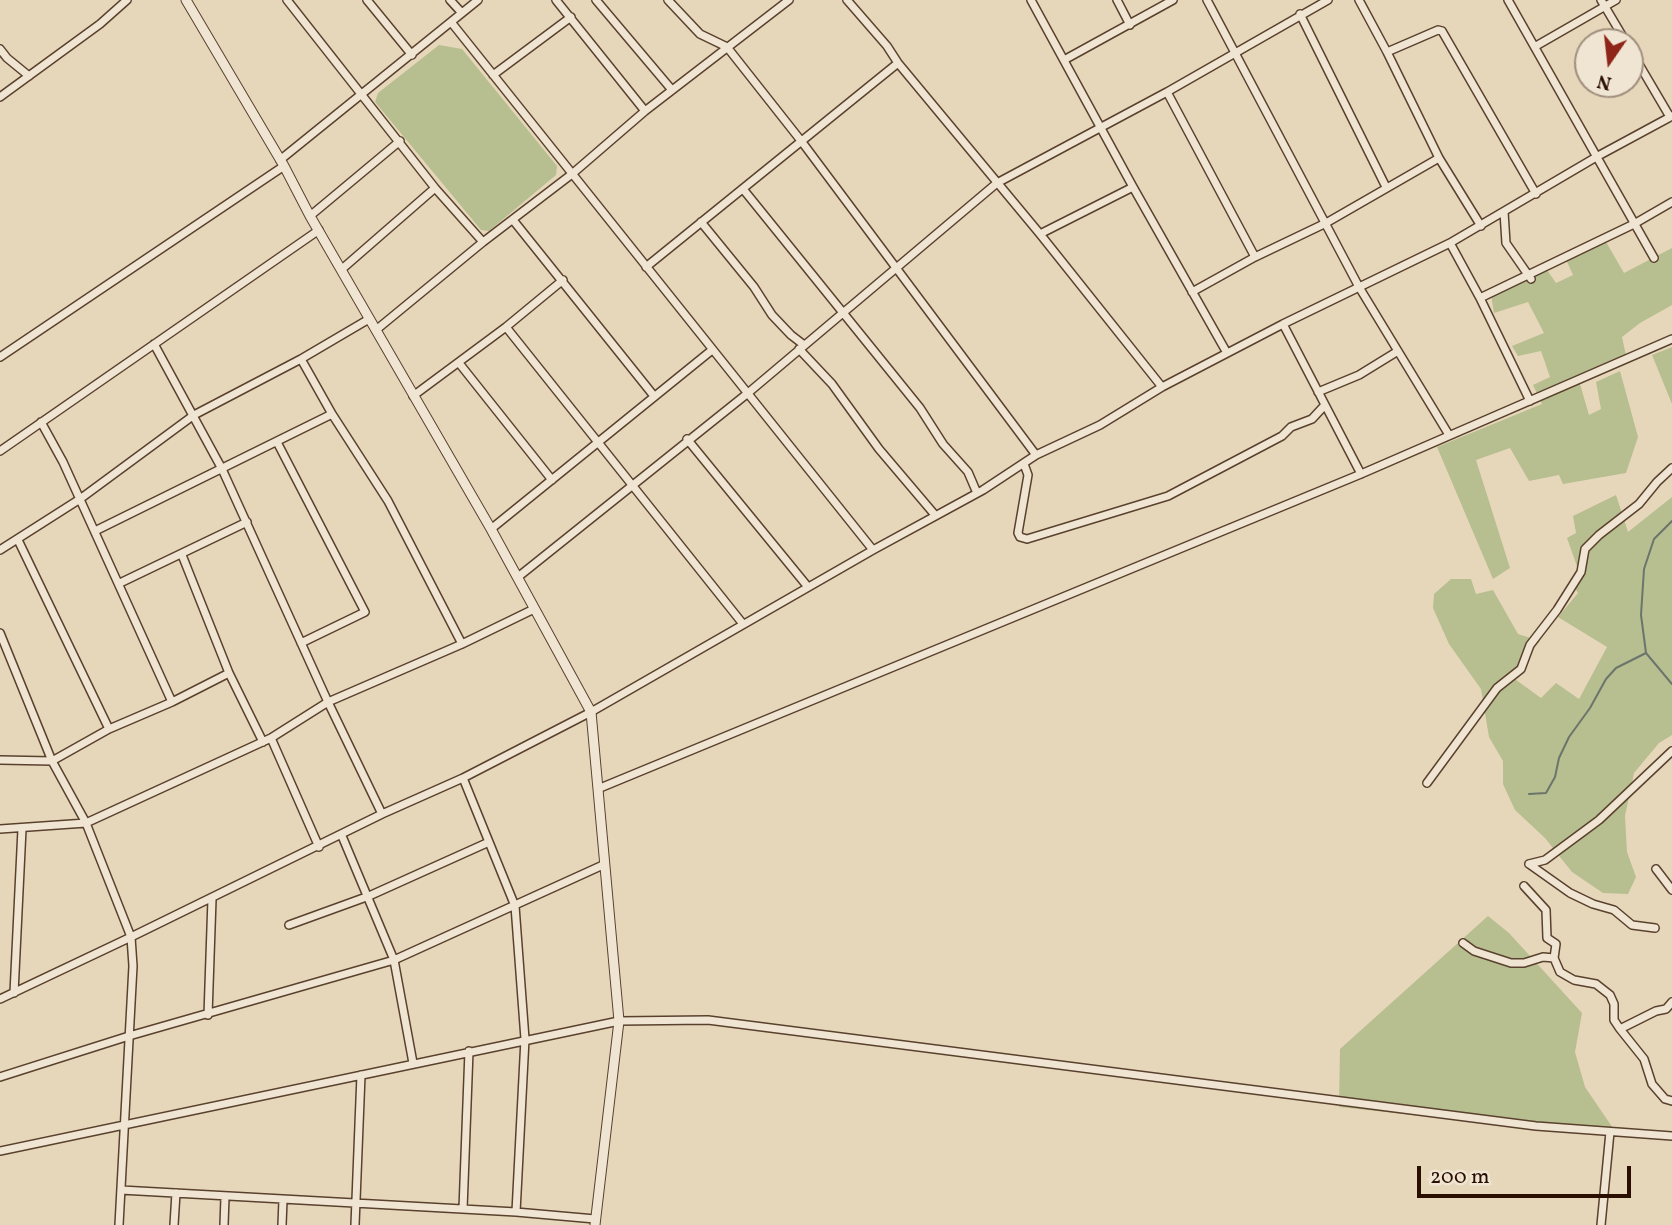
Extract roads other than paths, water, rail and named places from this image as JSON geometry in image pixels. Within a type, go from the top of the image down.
[{"type":"street","points":[[0,97],[127,0]]},
{"type":"street","points":[[121,1189],[516,1212],[595,1222],[618,1046],[619,1021],[603,865],[600,789],[592,712],[491,529],[186,0]]},
{"type":"street","points":[[287,0],[435,188],[483,243]]},
{"type":"street","points":[[368,0],[412,55]]},
{"type":"street","points":[[450,0],[461,12]]},
{"type":"street","points":[[0,357],[282,163],[362,93],[478,0]]},
{"type":"street","points":[[556,0],[645,111]]},
{"type":"street","points":[[596,0],[672,90]]},
{"type":"street","points":[[668,0],[700,34],[727,47],[802,142],[1036,455]]},
{"type":"street","points":[[376,330],[572,174],[645,111],[789,0]]},
{"type":"street","points":[[847,0],[1040,233],[1162,387]]},
{"type":"street","points":[[1031,0],[1227,353]]},
{"type":"street","points":[[1117,0],[1130,25]]},
{"type":"street","points":[[1065,60],[1173,0]]},
{"type":"street","points":[[1207,0],[1359,287],[1449,435]]},
{"type":"street","points":[[518,577],[687,439],[748,393],[997,183],[1102,128],[1328,0]]},
{"type":"street","points":[[1359,0],[1439,159],[1481,226]]},
{"type":"street","points":[[1508,0],[1654,258]]},
{"type":"street","points":[[1536,46],[1603,4],[1616,0]]},
{"type":"street","points":[[1603,4],[1618,28]]},
{"type":"street","points":[[1300,14],[1386,187]]},
{"type":"street","points":[[493,75],[570,18]]},
{"type":"street","points":[[451,22],[873,550]]},
{"type":"street","points":[[1387,52],[1438,30],[1443,31],[1536,194]]},
{"type":"street","points":[[0,49],[29,76]]},
{"type":"street","points":[[646,267],[898,63]]},
{"type":"street","points":[[0,999],[212,899],[382,814],[463,778],[592,712],[977,493],[1036,455],[1100,425],[1162,387],[1283,324],[1481,226],[1671,116],[1644,72]]},
{"type":"street","points":[[1167,92],[1255,257]]},
{"type":"street","points":[[310,216],[400,141]]},
{"type":"street","points":[[1192,292],[1255,257],[1326,223],[1439,159]]},
{"type":"street","points":[[1040,233],[1133,187]]},
{"type":"street","points":[[342,270],[435,188]]},
{"type":"street","points":[[743,189],[920,408],[943,444],[968,472],[977,493]]},
{"type":"street","points":[[1480,298],[1634,224],[1672,202]]},
{"type":"street","points":[[1504,212],[1506,243],[1530,276]]},
{"type":"street","points":[[513,220],[654,396]]},
{"type":"street","points":[[701,222],[772,314],[832,384],[879,449],[935,515]]},
{"type":"street","points":[[0,451],[319,230]]},
{"type":"street","points":[[1450,243],[1530,401]]},
{"type":"street","points":[[413,396],[506,327],[563,280]]},
{"type":"street","points":[[0,551],[79,499],[194,415],[301,359],[369,319]]},
{"type":"street","points":[[1283,324],[1362,474]]},
{"type":"street","points":[[506,327],[743,624]]},
{"type":"street","points":[[600,789],[1362,474],[1672,340]]},
{"type":"street","points":[[154,344],[222,469],[382,814]]},
{"type":"street","points":[[491,529],[712,350]]},
{"type":"street","points":[[1318,392],[1359,375],[1398,351]]},
{"type":"street","points":[[301,359],[332,414],[388,501],[462,644]]},
{"type":"street","points":[[459,363],[552,480]]},
{"type":"street","points":[[1024,464],[1028,475],[1018,533],[1020,537],[1027,538],[1168,496],[1282,436],[1291,426],[1312,419],[1325,405]]},
{"type":"street","points":[[95,531],[332,414]]},
{"type":"street","points":[[41,422],[63,461],[172,702]]},
{"type":"street","points":[[687,439],[808,587]]},
{"type":"street","points":[[277,442],[365,612],[302,643]]},
{"type":"street","points":[[1427,783],[1497,688],[1521,668],[1530,645],[1581,572],[1585,549],[1639,504],[1672,468]]},
{"type":"street","points":[[120,583],[247,522]]},
{"type":"street","points":[[18,540],[109,729]]},
{"type":"street","points":[[182,555],[229,673],[267,740],[319,847]]},
{"type":"street","points":[[0,829],[86,823],[267,740],[328,702],[462,644],[534,609]]},
{"type":"street","points":[[0,633],[52,761],[86,823],[131,937],[133,966],[119,1225]]},
{"type":"street","points":[[0,760],[52,761],[109,729],[172,702],[229,673]]},
{"type":"street","points":[[1655,928],[1632,925],[1614,910],[1570,893],[1530,864],[1545,860],[1599,820],[1672,751]]},
{"type":"street","points":[[463,778],[515,906],[525,1040],[516,1212]]},
{"type":"street","points":[[14,993],[22,829]]},
{"type":"street","points":[[342,836],[394,960],[413,1063]]},
{"type":"street","points":[[289,925],[369,896],[489,842]]},
{"type":"street","points":[[0,1077],[129,1036],[394,960],[603,865]]},
{"type":"street","points":[[1656,869],[1672,890]]},
{"type":"street","points":[[1524,886],[1546,910],[1547,938],[1556,944],[1554,958],[1560,972],[1574,980],[1596,984],[1610,995],[1614,1004],[1614,1020],[1644,1059],[1652,1084],[1665,1099],[1672,1101]]},
{"type":"street","points":[[208,1014],[212,899]]},
{"type":"street","points":[[1463,943],[1474,951],[1511,963],[1524,963],[1543,957],[1554,958]]},
{"type":"street","points":[[1620,1029],[1656,1011],[1667,1009],[1672,1002]]},
{"type":"street","points":[[0,1151],[619,1021],[708,1020],[1536,1126],[1672,1136]]},
{"type":"street","points":[[463,1209],[470,1051]]},
{"type":"street","points":[[355,1225],[361,1075]]},
{"type":"street","points":[[1601,1225],[1610,1132]]},
{"type":"street","points":[[174,1225],[176,1193]]},
{"type":"street","points":[[223,1225],[225,1196]]},
{"type":"street","points":[[282,1225],[283,1200]]},
{"type":"waterway","points":[[1529,794],[1546,793],[1555,777],[1559,758],[1569,737],[1590,708],[1606,679],[1616,668],[1646,653],[1641,615],[1644,569],[1654,539],[1672,521]]},
{"type":"waterway","points":[[1646,653],[1672,684]]}]
